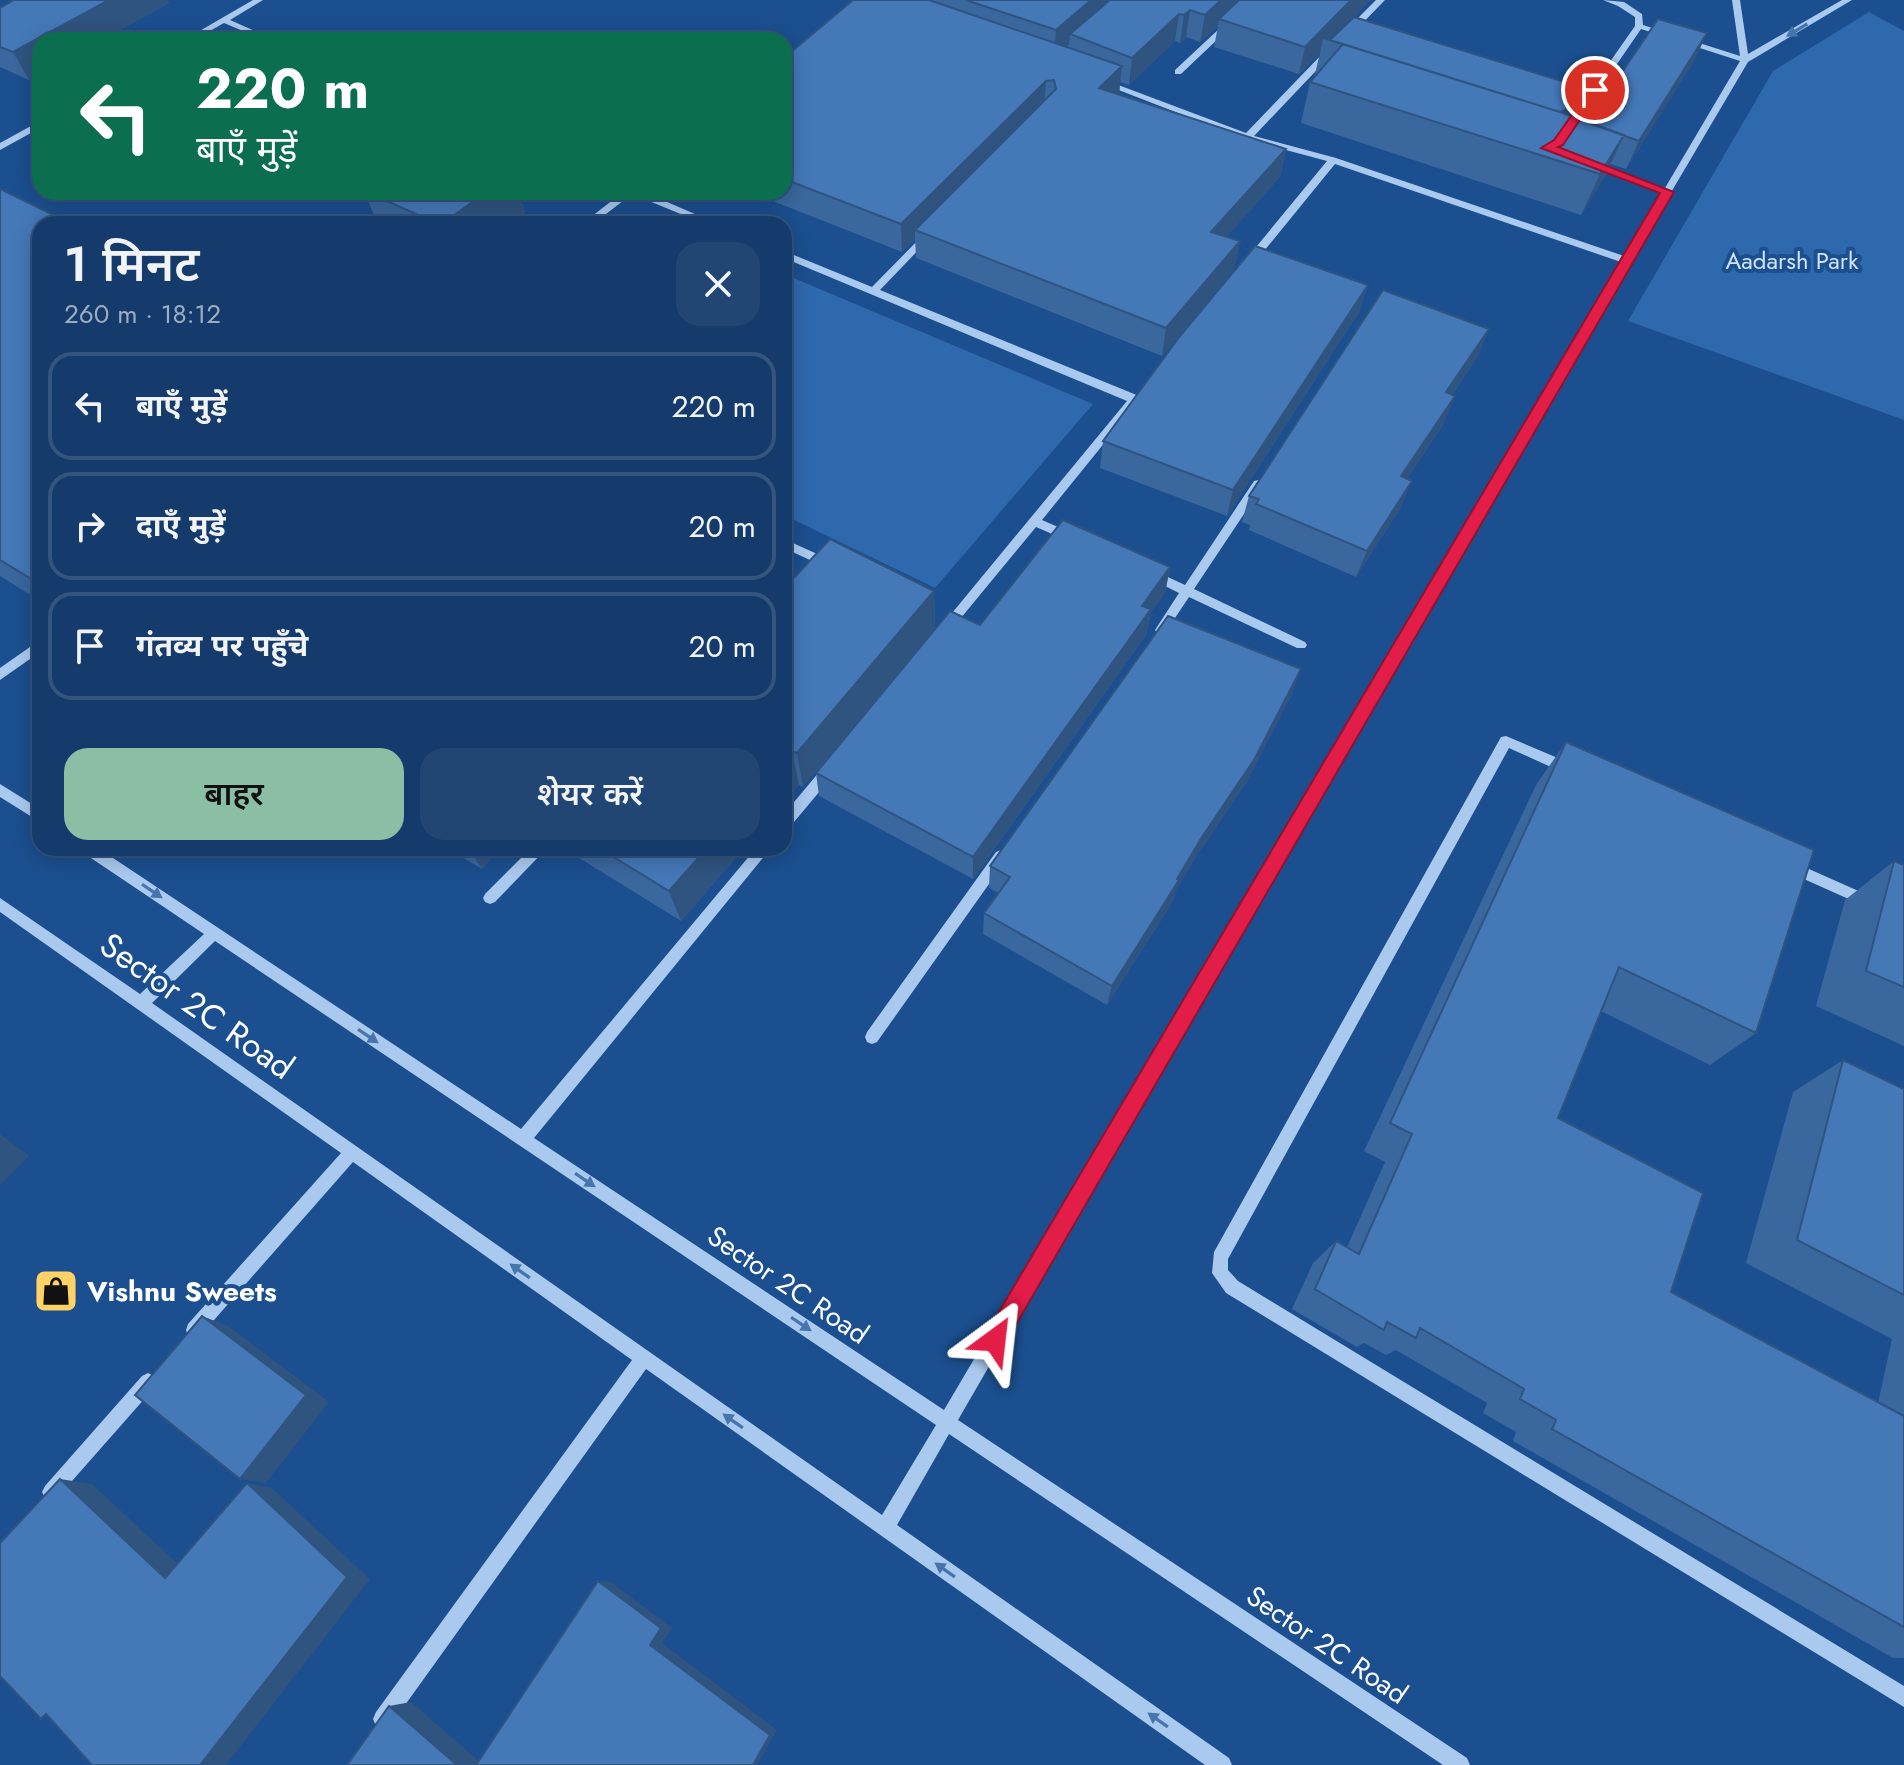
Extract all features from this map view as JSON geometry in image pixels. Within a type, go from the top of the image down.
[{"type":"street","points":[[202,32],[259,0]]},
{"type":"street","points":[[1178,72],[1255,0]]},
{"type":"street","points":[[1248,137],[1381,0]]},
{"type":"street","points":[[1573,122],[1639,26],[1639,16],[1607,0]]},
{"type":"street","points":[[1736,0],[1745,60]]},
{"type":"street","points":[[885,1528],[1745,60],[1848,0]]},
{"type":"street","points":[[223,20],[252,32]]},
{"type":"street","points":[[1639,26],[1745,60]]},
{"type":"street","points":[[1345,36],[1360,41]]},
{"type":"street","points":[[1311,70],[1326,75]]},
{"type":"street","points":[[1085,76],[1248,137],[1333,160],[1626,260]]},
{"type":"street","points":[[1565,107],[1580,112]]},
{"type":"street","points":[[0,147],[32,129]]},
{"type":"street","points":[[1575,158],[1667,192]]},
{"type":"street","points":[[1246,265],[1333,160]]},
{"type":"street","points":[[598,216],[618,200]]},
{"type":"street","points":[[655,200],[694,216]]},
{"type":"street","points":[[874,291],[939,224]]},
{"type":"street","points":[[792,257],[1135,400]]},
{"type":"street","points":[[939,637],[1145,387]]},
{"type":"street","points":[[1152,642],[1264,474]]},
{"type":"street","points":[[1034,521],[1076,540]]},
{"type":"street","points":[[792,547],[841,570]]},
{"type":"street","points":[[816,574],[827,564]]},
{"type":"street","points":[[1132,566],[1301,645]]},
{"type":"street","points":[[935,618],[948,625]]},
{"type":"street","points":[[0,675],[32,651]]},
{"type":"street","points":[[1577,772],[1506,741],[1220,1258],[1220,1273],[1232,1287],[1904,1697]]},
{"type":"street","points":[[792,814],[842,754]]},
{"type":"street","points":[[0,790],[32,811]]},
{"type":"street","points":[[872,1037],[1008,846]]},
{"type":"street","name":"Sector 2C Road","points":[[99,856],[1460,1765]]},
{"type":"street","points":[[490,898],[532,856]]},
{"type":"street","points":[[523,1139],[757,856]]},
{"type":"street","points":[[1776,860],[1876,904]]},
{"type":"street","name":"Sector 2C Road","points":[[0,904],[1222,1765]]},
{"type":"street","points":[[141,1003],[214,933]]},
{"type":"street","points":[[186,1339],[352,1152]]},
{"type":"street","points":[[369,1739],[644,1358]]},
{"type":"street","points":[[41,1502],[155,1374]]},
{"type":"green space","name":"Aadarsh Park","points":[[1869,12],[1904,31],[1904,420],[1628,321],[1773,71]]},
{"type":"green space","points":[[792,277],[1093,404],[935,588],[792,519]]},
{"type":"building","points":[[14,0],[109,0],[50,32],[32,32],[32,42],[13,52],[0,47],[0,8]]},
{"type":"building","points":[[853,0],[929,0],[1122,66],[1099,88],[1286,149],[1211,232],[1240,241],[1166,328],[915,230],[1056,89],[1054,80],[1046,81],[901,224],[792,182],[792,51]]},
{"type":"building","points":[[966,0],[1091,0],[1056,30]]},
{"type":"building","points":[[1110,0],[1221,0],[1205,15],[1190,10],[1184,15],[1179,14],[1132,58],[1070,34]]},
{"type":"building","points":[[1239,0],[1351,0],[1305,47],[1219,19]]},
{"type":"building","points":[[1354,17],[1581,87],[1565,110],[1560,112],[1330,40]]},
{"type":"building","points":[[1658,19],[1707,33],[1639,141],[1575,118],[1596,89],[1608,93]]},
{"type":"building","points":[[1343,44],[1624,135],[1600,174],[1310,82]]},
{"type":"building","points":[[0,189],[56,216],[32,216],[32,579],[0,560]]},
{"type":"building","points":[[384,200],[475,200],[453,216],[421,216]]},
{"type":"building","points":[[1255,246],[1368,285],[1233,490],[1103,441],[1180,336]]},
{"type":"building","points":[[1383,290],[1489,329],[1446,392],[1455,396],[1401,476],[1412,481],[1367,551],[1256,504],[1259,499],[1249,496]]},
{"type":"building","points":[[1063,520],[1170,567],[1142,606],[1151,609],[973,857],[816,773],[950,611],[980,625]]},
{"type":"building","points":[[830,539],[934,591],[797,753],[792,751],[792,580]]},
{"type":"building","points":[[1168,616],[1301,669],[1254,760],[1202,837],[1179,880],[1112,986],[984,913],[1010,877],[990,866]]},
{"type":"building","points":[[1566,742],[1814,850],[1756,1033],[1619,967],[1558,1118],[1703,1193],[1671,1292],[1904,1416],[1904,1627],[1552,1429],[1556,1420],[1520,1399],[1524,1389],[1420,1328],[1416,1338],[1387,1322],[1384,1330],[1315,1289],[1336,1241],[1359,1254],[1412,1134],[1390,1123]]},
{"type":"building","points":[[612,856],[700,856],[669,891]]},
{"type":"building","points":[[1894,861],[1904,865],[1904,987],[1866,971]]},
{"type":"building","points":[[1843,1060],[1904,1089],[1904,1295],[1797,1240]]},
{"type":"building","points":[[202,1316],[306,1395],[240,1479],[135,1395]]},
{"type":"building","points":[[60,1479],[165,1578],[247,1483],[347,1577],[200,1765],[92,1765],[46,1714],[41,1719],[0,1676],[0,1543]]},
{"type":"building","points":[[598,1581],[661,1628],[650,1645],[770,1735],[753,1765],[476,1765]]},
{"type":"building","points":[[389,1706],[457,1765],[347,1765]]},
{"type":"place","name":"Vishnu Sweets","points":[[56,1291]]},
{"type":"route","points":[[995,1340],[1667,192],[1547,148],[1559,142],[1595,90]]}]
